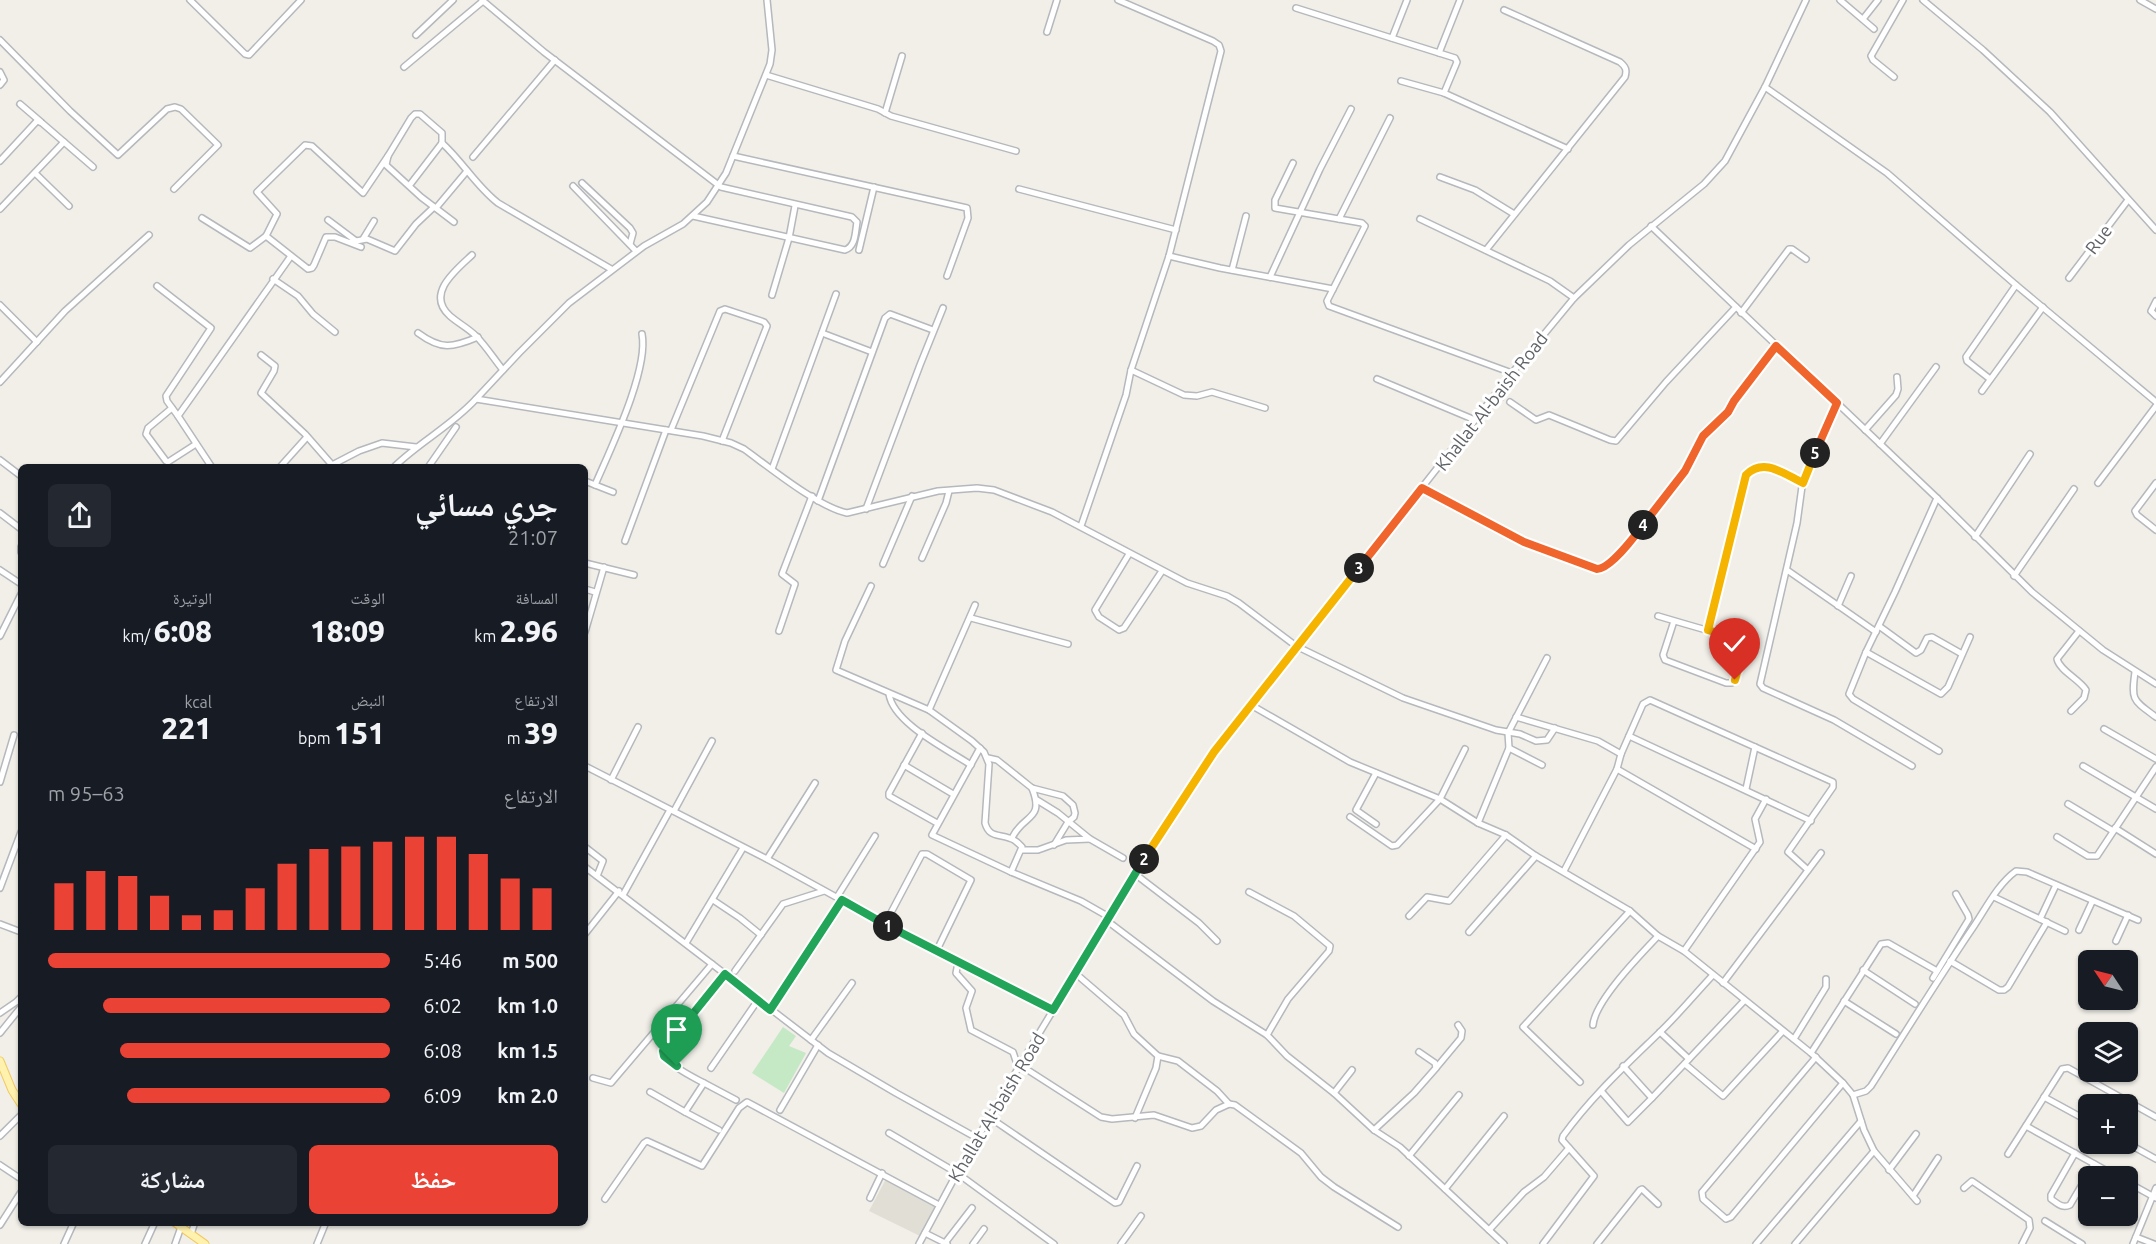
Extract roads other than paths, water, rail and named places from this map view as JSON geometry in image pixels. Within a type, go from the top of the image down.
[{"type":"main road","points":[[0,1061],[18,1099]]},
{"type":"main road","points":[[181,1227],[205,1244]]},
{"type":"street","points":[[190,0],[245,54],[249,55],[301,0]]},
{"type":"street","points":[[416,35],[453,0]]},
{"type":"street","points":[[404,67],[482,0],[555,60],[725,189],[854,218],[856,222],[853,244],[845,250],[693,216]]},
{"type":"street","points":[[397,464],[416,447],[443,430],[569,303],[636,251],[673,231],[693,216],[719,185],[766,75],[772,51],[767,0]]},
{"type":"street","points":[[1047,32],[1056,0]]},
{"type":"street","points":[[1080,526],[1126,395],[1131,370],[1169,256],[1220,57],[1220,48],[1214,41],[1118,0]]},
{"type":"street","points":[[1392,38],[1407,0]]},
{"type":"street","points":[[1439,53],[1461,0]]},
{"type":"street","name":"Khallat Al-baish Road","points":[[919,1244],[939,1204],[1020,1065],[1163,828],[1214,752],[1475,420],[1499,395],[1512,373],[1574,298],[1609,262],[1704,184],[1725,161],[1765,87],[1806,0]]},
{"type":"street","points":[[1840,0],[1874,29]]},
{"type":"street","points":[[1863,19],[1878,0]]},
{"type":"street","points":[[1894,77],[1873,60],[1871,54],[1903,0]]},
{"type":"street","points":[[1923,0],[1983,50],[2035,98],[2156,230]]},
{"type":"street","points":[[2140,0],[2156,9]]},
{"type":"street","points":[[1296,8],[1457,60],[1443,93]]},
{"type":"street","points":[[1486,250],[1626,73],[1624,65],[1504,10]]},
{"type":"street","points":[[0,40],[70,111],[118,155],[167,109],[175,107],[181,109],[218,145],[174,189]]},
{"type":"street","points":[[885,113],[902,57]]},
{"type":"street","points":[[473,156],[555,60]]},
{"type":"street","points":[[0,72],[4,80],[0,85]]},
{"type":"street","points":[[766,75],[1016,151]]},
{"type":"street","points":[[1401,81],[1443,93],[1568,149]]},
{"type":"street","points":[[1765,87],[1887,173],[2156,404],[2098,483]]},
{"type":"street","points":[[20,104],[93,167]]},
{"type":"street","points":[[1270,277],[1351,108]]},
{"type":"street","points":[[202,218],[248,248],[253,247],[266,236],[277,213],[257,192],[305,145],[312,146],[363,193],[411,118],[417,113],[424,116],[443,135],[442,143],[409,186]]},
{"type":"street","points":[[1339,219],[1390,118]]},
{"type":"street","points":[[0,161],[35,123],[42,123]]},
{"type":"street","points":[[0,209],[64,142]]},
{"type":"street","points":[[442,143],[453,153],[484,192],[498,203],[611,269]]},
{"type":"street","points":[[388,156],[386,165],[454,222]]},
{"type":"street","points":[[733,156],[967,208],[968,218],[948,276]]},
{"type":"street","points":[[1293,163],[1275,200],[1274,206],[1277,209],[1362,223],[1365,227],[1327,301],[1329,306],[1512,373]]},
{"type":"street","points":[[266,236],[310,269],[326,237],[332,236],[353,241],[363,239],[395,251],[416,224],[435,208],[466,171]]},
{"type":"street","points":[[35,173],[69,206]]},
{"type":"street","points":[[1440,177],[1475,190],[1514,214]]},
{"type":"street","points":[[582,183],[630,228],[633,233],[630,244]]},
{"type":"street","points":[[573,186],[636,251]]},
{"type":"street","points":[[859,250],[874,187]]},
{"type":"street","points":[[1019,189],[1176,230]]},
{"type":"street","name":"Rue","points":[[2069,278],[2128,200]]},
{"type":"street","points":[[772,295],[789,238],[795,206]]},
{"type":"street","points":[[1232,270],[1246,216]]},
{"type":"street","points":[[1420,219],[1550,282],[1574,298]]},
{"type":"street","points":[[328,220],[361,247]]},
{"type":"street","points":[[363,239],[374,221]]},
{"type":"street","points":[[1651,226],[1937,498],[2014,576],[2103,650],[2156,684]]},
{"type":"street","points":[[1,380],[74,302],[149,235]]},
{"type":"street","points":[[1741,313],[1789,249],[1806,259]]},
{"type":"street","points":[[472,255],[449,277],[442,290],[440,303],[449,316],[478,338],[503,369]]},
{"type":"street","points":[[178,416],[291,256]]},
{"type":"street","points":[[1169,256],[1333,289]]},
{"type":"street","points":[[273,279],[298,296],[313,314],[335,332]]},
{"type":"street","points":[[1990,379],[1967,361],[1966,357],[2016,285]]},
{"type":"street","points":[[157,286],[211,328],[168,392],[167,401],[210,464]]},
{"type":"street","points":[[772,469],[836,294]]},
{"type":"street","points":[[2156,301],[2151,311],[2156,316]]},
{"type":"street","points":[[0,305],[38,342]]},
{"type":"street","points":[[1982,391],[2043,307]]},
{"type":"street","points":[[866,509],[943,308]]},
{"type":"street","points":[[1510,402],[1534,419],[1539,420],[1549,415],[1616,441],[1666,381],[1736,308]]},
{"type":"street","points":[[625,541],[720,311],[725,309],[764,322],[767,326],[722,441]]},
{"type":"street","points":[[818,501],[885,318],[890,314],[933,330]]},
{"type":"street","points":[[418,333],[434,343],[451,347],[478,338]]},
{"type":"street","points":[[822,333],[872,352]]},
{"type":"street","points":[[595,485],[621,422],[641,363],[642,334]]},
{"type":"street","points":[[1422,488],[1524,542],[1597,569],[1604,568],[1627,545],[1665,497],[1685,471],[1703,436],[1728,412],[1776,346]]},
{"type":"street","points":[[261,355],[274,364],[275,369],[261,393],[307,436],[331,464]]},
{"type":"street","points":[[1880,444],[1935,367]]},
{"type":"street","points":[[1131,370],[1184,395],[1197,396],[1212,392],[1265,408]]},
{"type":"street","points":[[1865,430],[1896,395],[1897,377]]},
{"type":"street","points":[[1377,379],[1475,420]]},
{"type":"street","points":[[476,399],[669,430],[722,441],[744,448],[818,501],[832,509],[847,513],[912,496],[977,488],[994,490],[1052,512],[1162,571],[1239,603],[1296,646],[1403,698],[1542,742],[1547,740],[1555,728]]},
{"type":"street","points":[[1837,403],[1803,483],[1787,570],[1761,686],[1834,720],[1912,766]]},
{"type":"street","points":[[172,408],[148,428],[146,434],[168,462],[196,444]]},
{"type":"street","points":[[430,464],[456,427]]},
{"type":"street","points":[[283,464],[307,436]]},
{"type":"street","points":[[336,464],[359,451],[382,443],[416,447]]},
{"type":"street","points":[[1975,537],[2030,454]]},
{"type":"street","points":[[0,460],[18,474]]},
{"type":"street","points":[[1708,630],[1746,475],[1757,467],[1766,466],[1803,483]]},
{"type":"street","points":[[588,482],[613,492]]},
{"type":"street","points":[[2156,483],[2135,511],[2156,530]]},
{"type":"street","points":[[2014,576],[2074,489]]},
{"type":"street","points":[[922,558],[949,491]]},
{"type":"street","points":[[778,631],[795,584],[782,574],[812,496]]},
{"type":"street","points":[[883,564],[912,496]]},
{"type":"street","points":[[1937,498],[1849,690],[1850,697],[1940,751]]},
{"type":"street","points":[[0,513],[18,527]]},
{"type":"street","points":[[1129,554],[1095,610],[1100,617],[1119,630],[1124,628],[1162,571]]},
{"type":"street","points":[[588,564],[634,575]]},
{"type":"street","points":[[588,621],[604,567]]},
{"type":"street","points":[[0,570],[18,582]]},
{"type":"street","points":[[1787,570],[1876,632]]},
{"type":"street","points":[[1838,606],[1851,576]]},
{"type":"street","points":[[870,586],[845,641],[836,670],[928,710],[980,748],[988,758],[985,823],[987,830],[992,834],[1012,838],[1022,849],[1038,850],[1066,840],[1090,839]]},
{"type":"street","points":[[588,590],[596,592]]},
{"type":"street","points":[[0,636],[18,600]]},
{"type":"street","points":[[928,710],[975,605]]},
{"type":"street","points":[[1658,616],[1743,641],[1745,643],[1732,683],[1726,683],[1665,660],[1663,655],[1674,621]]},
{"type":"street","points":[[971,618],[1068,644]]},
{"type":"street","points":[[1879,626],[1916,653],[1921,650],[1927,639],[1932,637],[1962,654]]},
{"type":"street","points":[[2071,711],[2084,698],[2086,690],[2059,665],[2057,659],[2079,631]]},
{"type":"street","points":[[1866,652],[1941,694],[1948,687],[1970,637]]},
{"type":"street","points":[[1478,823],[1509,748],[1508,733],[1547,658]]},
{"type":"street","points":[[2135,672],[2133,696],[2156,717]]},
{"type":"street","points":[[889,694],[890,703],[900,717],[970,765]]},
{"type":"street","points":[[1564,871],[1617,769],[1621,754],[1643,705],[1650,700],[1833,782],[1833,787],[1788,852],[1808,870]]},
{"type":"street","points":[[1251,705],[1319,746],[1376,773],[1440,799],[1478,823],[1506,835],[1536,856],[1630,911],[1658,936],[1684,951],[1814,1055],[1843,1083],[1853,1095],[1874,1151],[1915,1198],[1938,1158]]},
{"type":"street","points":[[1516,717],[1598,741],[1621,754]]},
{"type":"street","points":[[611,780],[638,727]]},
{"type":"street","points":[[2104,729],[2156,759]]},
{"type":"street","points":[[922,733],[889,793],[891,799],[937,823]]},
{"type":"street","points":[[0,782],[14,735]]},
{"type":"street","points":[[1629,736],[1811,821]]},
{"type":"street","points":[[588,931],[621,893],[712,741]]},
{"type":"street","points":[[1746,789],[1755,747]]},
{"type":"street","points":[[980,748],[937,823],[932,833],[934,837],[1081,901],[1108,919],[1213,1001],[1267,1035],[1287,1056],[1334,1093],[1374,1130],[1409,1156],[1504,1244]]},
{"type":"street","points":[[1509,748],[1542,765]]},
{"type":"street","points":[[1350,817],[1394,846],[1440,799],[1465,749]]},
{"type":"street","points":[[988,758],[997,760],[1032,788],[1063,796],[1072,805],[1076,813],[1054,845]]},
{"type":"street","points":[[904,765],[953,795]]},
{"type":"street","points":[[2083,766],[2156,809]]},
{"type":"street","points":[[2057,837],[2088,856],[2097,856],[2156,767]]},
{"type":"street","points":[[588,768],[767,859],[936,952],[1053,1010]]},
{"type":"street","points":[[1617,769],[1756,849]]},
{"type":"street","points":[[1376,773],[1356,810],[1376,824]]},
{"type":"street","points":[[767,859],[815,783]]},
{"type":"street","points":[[1012,838],[1013,834],[1035,812],[1036,800],[1032,788]]},
{"type":"street","points":[[1684,951],[1761,840],[1755,824],[1756,816],[1766,799]]},
{"type":"street","points":[[1036,800],[1058,813],[1090,839],[1123,858]]},
{"type":"street","points":[[2068,804],[2156,854]]},
{"type":"street","points":[[1409,916],[1427,897],[1449,901],[1506,835]]},
{"type":"street","points":[[770,1010],[875,836]]},
{"type":"street","points":[[0,888],[18,840]]},
{"type":"street","points":[[686,943],[743,848]]},
{"type":"street","points":[[588,849],[603,861],[597,876]]},
{"type":"street","points":[[1011,872],[1022,849]]},
{"type":"street","points":[[1723,982],[1821,853]]},
{"type":"street","points":[[885,924],[922,854],[927,854],[971,880],[936,952]]},
{"type":"street","points":[[1469,932],[1536,856]]},
{"type":"street","points":[[588,869],[818,1045],[896,1093],[977,1138]]},
{"type":"street","points":[[1853,1095],[1866,1091],[1871,1086],[1950,961],[2008,877],[2019,870],[2138,920]]},
{"type":"street","points":[[1135,874],[1199,923],[1217,941]]},
{"type":"street","points":[[2040,919],[2056,885]]},
{"type":"street","points":[[735,971],[783,904],[824,891]]},
{"type":"street","points":[[1250,892],[1294,916],[1330,946],[1329,951],[1288,999],[1267,1035]]},
{"type":"street","points":[[1933,978],[1969,920],[1956,894]]},
{"type":"street","points":[[1994,897],[2065,931]]},
{"type":"street","points":[[712,900],[761,935]]},
{"type":"street","points":[[2079,930],[2092,902]]},
{"type":"street","points":[[1580,1082],[1523,1027],[1630,911]]},
{"type":"street","points":[[2116,941],[2128,915]]},
{"type":"street","points":[[1950,961],[1999,990],[2004,990],[2047,922]]},
{"type":"street","points":[[0,924],[18,931]]},
{"type":"street","points":[[1593,1025],[1598,1008],[1637,958],[1658,936]]},
{"type":"street","points":[[1843,1083],[1731,1217],[1726,1219],[1720,1216],[1703,1199],[1702,1192],[1814,1055],[1844,1001],[1879,946],[1884,942],[1937,971]]},
{"type":"street","points":[[958,963],[956,973],[972,991],[966,1008],[971,1030],[1013,1052],[1020,1065],[1101,1117],[1112,1119],[1154,1115],[1192,1128],[1201,1126],[1216,1110],[1229,1104]]},
{"type":"street","points":[[593,1078],[611,1083],[712,964]]},
{"type":"street","points":[[1863,970],[1915,1004]]},
{"type":"street","points":[[725,974],[663,1051],[664,1056],[672,1062],[736,1100]]},
{"type":"street","points":[[1075,974],[1124,1015],[1134,1034],[1158,1056],[1178,1061],[1217,1091],[1229,1104],[1245,1112],[1301,1152],[1322,1177],[1334,1187],[1398,1227]]},
{"type":"street","points":[[1543,1244],[1594,1178],[1593,1173],[1562,1138],[1581,1112],[1623,1066],[1660,1032],[1713,975]]},
{"type":"street","points":[[1794,1039],[1826,987],[1826,979]]},
{"type":"street","points":[[811,1040],[852,983]]},
{"type":"street","points":[[0,1013],[18,1000]]},
{"type":"street","points":[[711,1068],[758,1000]]},
{"type":"street","points":[[1601,1090],[1629,1122],[1744,1001]]},
{"type":"street","points":[[1844,1001],[1896,1034]]},
{"type":"street","points":[[0,1033],[18,1011]]},
{"type":"street","points":[[1374,1130],[1414,1093],[1461,1038],[1462,1030],[1458,1025]]},
{"type":"street","points":[[1660,1032],[1723,1096],[1784,1031]]},
{"type":"street","points":[[780,1110],[818,1045]]},
{"type":"street","points":[[1419,1052],[1436,1063],[1436,1068]]},
{"type":"street","points":[[1135,1118],[1156,1068],[1158,1056]]},
{"type":"street","points":[[1623,1066],[1652,1098]]},
{"type":"street","points":[[2008,1154],[2062,1069],[2068,1068],[2156,1117]]},
{"type":"street","points":[[1334,1093],[1352,1070]]},
{"type":"street","points":[[685,1112],[704,1083]]},
{"type":"street","points":[[650,1092],[719,1130]]},
{"type":"street","points":[[1409,1156],[1459,1095]]},
{"type":"street","points":[[2044,1097],[2078,1116]]},
{"type":"street","points":[[605,1200],[647,1141],[702,1166],[739,1108],[747,1102],[939,1204]]},
{"type":"street","points":[[1445,1189],[1504,1116]]},
{"type":"street","points":[[989,1117],[1115,1203],[1119,1202],[1137,1166]]},
{"type":"street","points":[[0,1136],[18,1118]]},
{"type":"street","points":[[1766,1244],[1758,1242],[1861,1121]]},
{"type":"street","points":[[2026,1126],[2098,1166]]},
{"type":"street","points":[[889,1133],[957,1173],[1054,1244]]},
{"type":"street","points":[[1889,1170],[1916,1134]]},
{"type":"street","points":[[1489,1230],[1524,1192],[1544,1177],[1569,1148]]},
{"type":"street","points":[[2138,1149],[2156,1159]]},
{"type":"street","points":[[1795,1244],[1874,1151]]},
{"type":"street","points":[[2075,1153],[2051,1195],[2051,1198],[2061,1206],[2070,1205],[2094,1164]]},
{"type":"street","points":[[0,1165],[18,1177]]},
{"type":"street","points":[[870,1198],[882,1173]]},
{"type":"street","points":[[1964,1188],[1972,1181],[2029,1220],[2030,1228],[2022,1244]]},
{"type":"street","points":[[2138,1188],[2154,1197]]},
{"type":"street","points":[[2133,1244],[2156,1188]]},
{"type":"street","points":[[1597,1244],[1640,1190],[1642,1189],[1658,1204]]},
{"type":"street","points":[[0,1225],[18,1197]]},
{"type":"street","points":[[925,1233],[946,1243],[972,1208]]},
{"type":"street","points":[[1121,1244],[1141,1216]]},
{"type":"street","points":[[2045,1221],[2082,1244]]},
{"type":"street","points":[[64,1244],[72,1226]]},
{"type":"street","points":[[145,1244],[152,1226]]},
{"type":"street","points":[[190,1234],[193,1226]]},
{"type":"street","points":[[317,1244],[324,1226]]},
{"type":"street","points":[[174,1244],[181,1227]]},
{"type":"street","points":[[973,1244],[984,1229]]},
{"type":"street","points":[[2136,1237],[2154,1244]]},
{"type":"tunnel","points":[[1501,396],[1510,402]]}]
